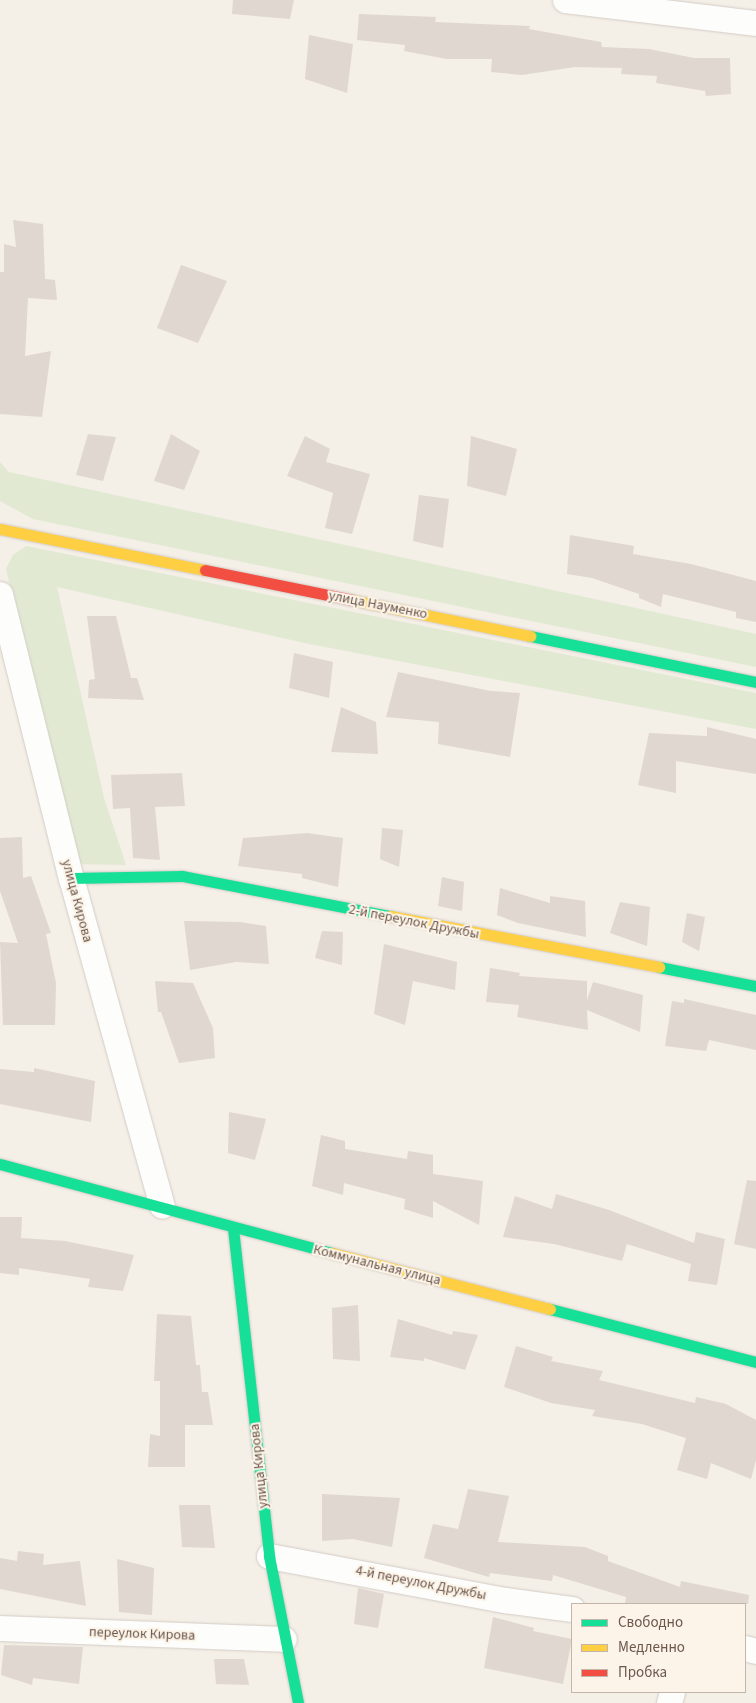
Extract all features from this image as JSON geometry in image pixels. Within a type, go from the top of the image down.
[{"type":"street","points":[[565,0],[756,23]]},
{"type":"street","name":"улица Науменко","points":[[0,528],[756,682]]},
{"type":"street","name":"улица Кирова","points":[[0,594],[71,878],[162,1206]]},
{"type":"street","name":"2-й переулок Дружбы","points":[[71,878],[182,876],[756,986]]},
{"type":"street","name":"Коммунальная улица","points":[[0,1164],[162,1206],[233,1228],[756,1362]]},
{"type":"street","name":"улица Кирова","points":[[233,1228],[269,1556],[298,1703]]},
{"type":"street","name":"4-й переулок Дружбы","points":[[269,1556],[505,1600],[571,1609]]},
{"type":"street","name":"переулок Кирова","points":[[0,1628],[284,1639]]},
{"type":"green space","points":[[0,462],[9,472],[756,634],[756,667],[33,519],[0,501]]},
{"type":"green space","points":[[26,546],[756,693],[756,729],[309,644],[57,587],[104,798],[126,865],[74,864],[6,569],[13,555]]},
{"type":"building","points":[[233,0],[294,0],[290,19],[232,14]]},
{"type":"building","points":[[359,14],[436,17],[435,22],[530,26],[529,29],[601,42],[602,47],[649,49],[694,58],[730,58],[731,94],[706,96],[705,91],[656,83],[657,76],[621,74],[622,68],[575,67],[522,75],[491,72],[492,59],[447,59],[404,51],[405,45],[357,40]]},
{"type":"building","points":[[309,35],[353,44],[347,93],[305,79]]},
{"type":"building","points":[[13,220],[43,224],[45,279],[55,280],[57,300],[28,298],[25,356],[51,351],[42,417],[0,414],[0,272],[4,272],[4,244],[16,247]]},
{"type":"building","points":[[181,265],[227,281],[198,343],[157,328]]},
{"type":"building","points":[[88,434],[116,437],[103,481],[76,475]]},
{"type":"building","points":[[171,434],[200,451],[184,490],[154,481]]},
{"type":"building","points":[[305,436],[330,449],[326,462],[370,474],[352,534],[325,528],[333,493],[287,476]]},
{"type":"building","points":[[471,436],[517,449],[506,496],[467,486]]},
{"type":"building","points":[[419,495],[449,499],[443,548],[413,541]]},
{"type":"building","points":[[570,535],[634,546],[633,554],[691,564],[756,581],[756,622],[736,618],[736,612],[663,594],[661,607],[639,598],[639,594],[592,578],[567,574]]},
{"type":"building","points":[[87,616],[116,616],[131,678],[137,678],[144,700],[88,698],[89,680],[95,679]]},
{"type":"building","points":[[294,653],[333,662],[329,698],[289,688]]},
{"type":"building","points":[[398,672],[491,691],[520,693],[510,757],[438,744],[439,722],[386,717]]},
{"type":"building","points":[[341,707],[376,722],[378,754],[331,752]]},
{"type":"building","points":[[707,727],[756,739],[756,774],[676,761],[676,793],[638,785],[649,733],[707,736]]},
{"type":"building","points":[[182,773],[185,806],[155,807],[160,860],[133,858],[130,808],[113,809],[111,775]]},
{"type":"building","points":[[382,828],[403,830],[399,867],[380,859]]},
{"type":"building","points":[[307,833],[343,838],[338,887],[302,878],[302,874],[238,866],[243,838]]},
{"type":"building","points":[[22,837],[23,878],[31,876],[51,933],[46,934],[56,983],[55,1025],[3,1025],[0,942],[18,943],[0,891],[0,838]]},
{"type":"building","points":[[442,877],[464,882],[462,911],[438,906]]},
{"type":"building","points":[[500,888],[550,903],[550,896],[585,901],[586,937],[518,923],[497,915]]},
{"type":"building","points":[[620,902],[650,907],[647,946],[610,933]]},
{"type":"building","points":[[687,913],[705,917],[699,951],[682,942]]},
{"type":"building","points":[[184,921],[240,922],[266,926],[269,964],[236,962],[190,970]]},
{"type":"building","points":[[322,931],[343,932],[342,965],[315,958]]},
{"type":"building","points":[[384,944],[457,962],[455,990],[413,981],[405,1025],[374,1014]]},
{"type":"building","points":[[490,968],[520,973],[519,976],[587,981],[587,1000],[593,982],[643,995],[640,1032],[587,1010],[588,1030],[517,1017],[519,1005],[486,1002]]},
{"type":"building","points":[[155,981],[193,983],[213,1028],[215,1058],[179,1063],[161,1012],[158,1012]]},
{"type":"building","points":[[684,999],[756,1015],[756,1050],[709,1040],[706,1051],[665,1046],[672,1001],[684,1003]]},
{"type":"building","points":[[34,1068],[95,1081],[91,1122],[0,1104],[0,1069],[34,1072]]},
{"type":"building","points":[[229,1112],[266,1119],[255,1160],[228,1153]]},
{"type":"building","points":[[321,1135],[345,1141],[345,1149],[407,1159],[408,1151],[433,1155],[433,1174],[483,1181],[479,1225],[433,1201],[433,1218],[404,1209],[405,1199],[344,1183],[343,1195],[312,1186]]},
{"type":"building","points":[[747,1180],[756,1181],[756,1249],[734,1244]]},
{"type":"building","points":[[556,1194],[609,1210],[694,1243],[696,1232],[725,1239],[717,1285],[688,1281],[691,1264],[627,1244],[622,1261],[554,1244],[503,1237],[515,1196],[552,1209]]},
{"type":"building","points":[[0,1217],[22,1217],[21,1238],[65,1241],[134,1255],[123,1291],[88,1287],[90,1279],[19,1268],[19,1275],[0,1273]]},
{"type":"building","points":[[358,1305],[360,1361],[333,1359],[332,1308]]},
{"type":"building","points":[[157,1314],[191,1316],[196,1365],[200,1365],[202,1392],[208,1392],[213,1425],[185,1425],[185,1467],[148,1467],[150,1434],[160,1436],[160,1381],[154,1381]]},
{"type":"building","points":[[398,1319],[452,1335],[453,1331],[478,1335],[465,1370],[424,1358],[424,1361],[390,1357]]},
{"type":"building","points":[[516,1346],[553,1357],[551,1361],[603,1371],[599,1380],[695,1403],[696,1397],[726,1404],[756,1420],[756,1460],[751,1479],[711,1463],[707,1479],[677,1470],[686,1438],[642,1424],[592,1416],[595,1410],[551,1403],[504,1387]]},
{"type":"building","points":[[468,1489],[509,1496],[498,1542],[585,1547],[608,1556],[608,1561],[680,1587],[681,1581],[749,1595],[748,1604],[625,1603],[626,1597],[553,1575],[552,1581],[490,1573],[489,1577],[424,1558],[433,1524],[458,1529]]},
{"type":"building","points":[[322,1494],[400,1498],[392,1547],[353,1539],[322,1541]]},
{"type":"building","points":[[179,1505],[210,1505],[215,1548],[182,1547]]},
{"type":"building","points":[[18,1551],[44,1554],[43,1565],[80,1561],[86,1606],[0,1589],[0,1558],[17,1561]]},
{"type":"building","points":[[117,1559],[154,1568],[152,1615],[119,1612]]},
{"type":"building","points":[[358,1588],[384,1594],[378,1628],[354,1624]]},
{"type":"building","points":[[493,1617],[534,1628],[533,1631],[571,1639],[563,1684],[484,1668]]},
{"type":"building","points":[[4,1645],[83,1647],[79,1684],[33,1678],[32,1685],[1,1675]]},
{"type":"building","points":[[214,1659],[244,1659],[249,1685],[216,1684]]},
{"type":"traffic: fast","points":[[530,636],[756,682]]},
{"type":"traffic: fast","points":[[71,878],[182,876],[390,916]]},
{"type":"traffic: fast","points":[[659,967],[756,986]]},
{"type":"traffic: fast","points":[[0,1164],[332,1253]]},
{"type":"traffic: fast","points":[[233,1228],[269,1556],[298,1703]]},
{"type":"traffic: fast","points":[[550,1309],[756,1362]]},
{"type":"traffic: slow","points":[[0,529],[205,570]]},
{"type":"traffic: slow","points":[[352,600],[530,636]]},
{"type":"traffic: slow","points":[[390,916],[659,967]]},
{"type":"traffic: slow","points":[[332,1253],[550,1309]]},
{"type":"traffic: jam","points":[[205,570],[352,600]]}]
